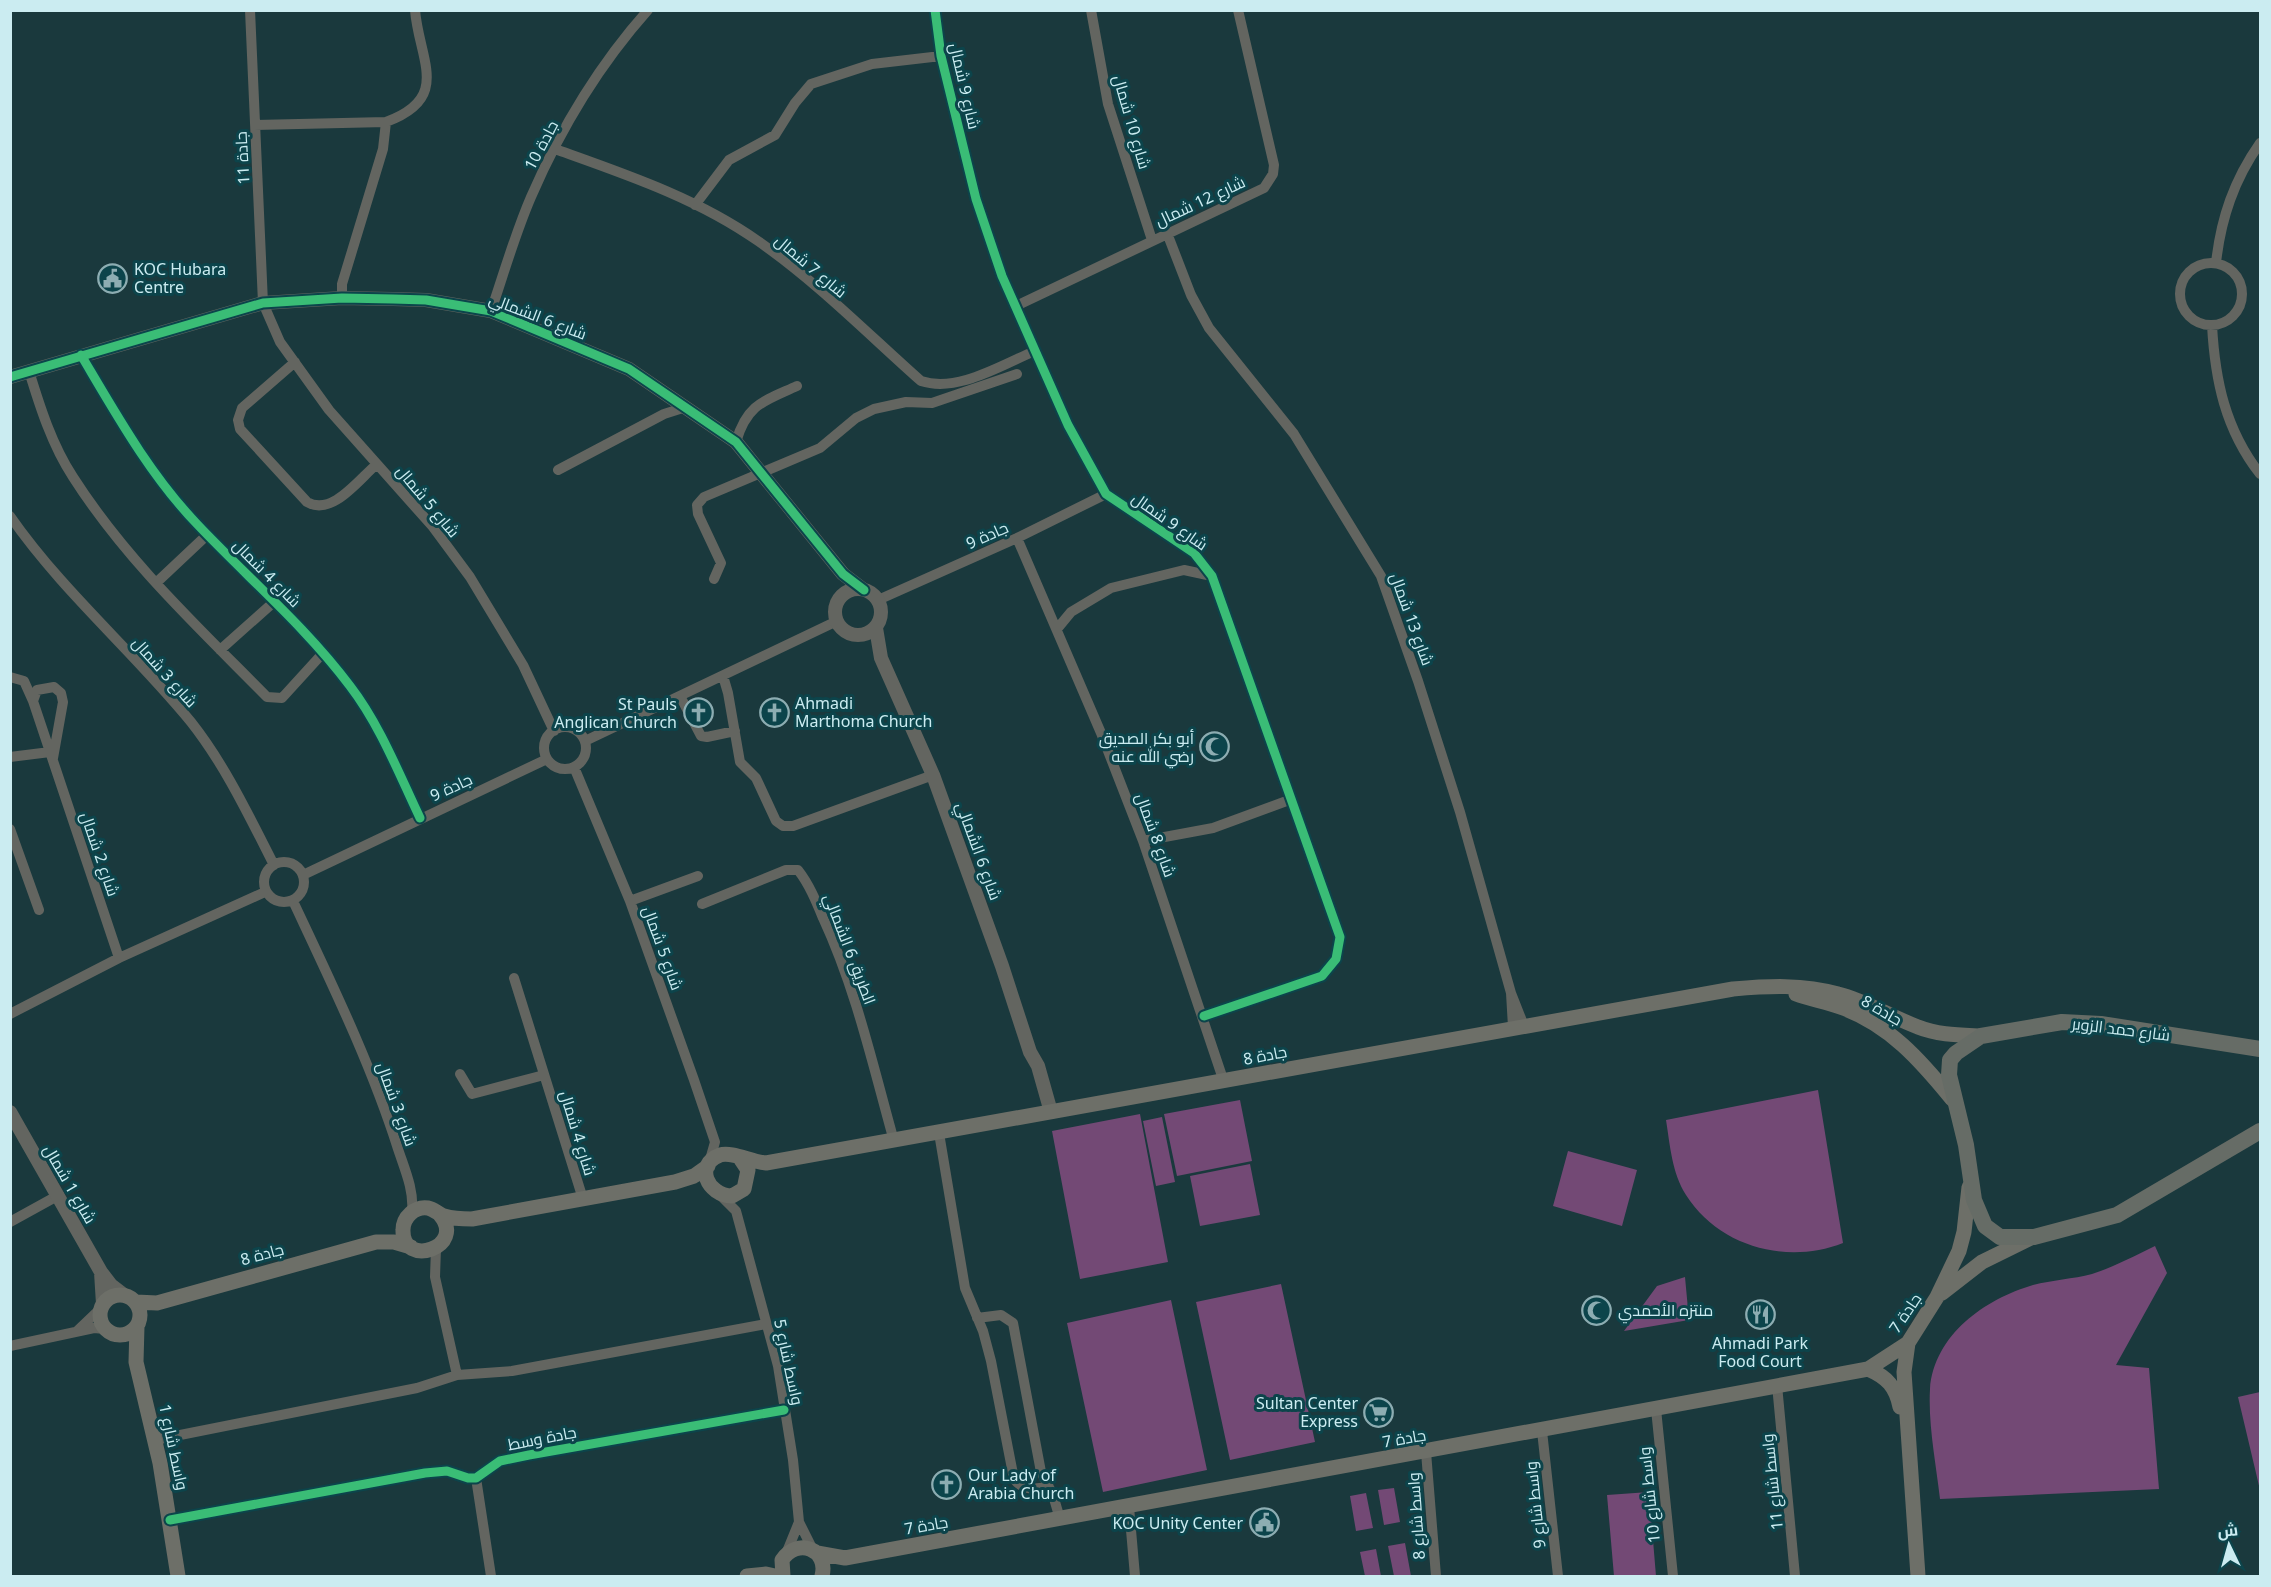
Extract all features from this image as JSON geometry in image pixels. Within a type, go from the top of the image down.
[{"type":"main road","name":"جادة 8","points":[[1770,986],[1841,1007],[1867,1019],[1904,1044],[1952,1099]]},
{"type":"main road","name":"جادة 8","points":[[738,1157],[766,1163],[1733,989],[1798,986],[1835,993],[1858,1000],[1919,1028],[1942,1034],[1981,1036]]},
{"type":"main road","name":"شارع حمد الزوير","points":[[1981,1036],[2051,1023],[2078,1022],[2260,1049]]},
{"type":"main road","points":[[1981,1036],[1956,1053],[1950,1060],[1948,1075],[1965,1145],[1969,1181],[1980,1216],[1991,1233],[2000,1238],[2034,1236],[2118,1215],[2260,1131]]},
{"type":"main road","points":[[472,1219],[439,1245],[423,1251],[414,1249],[403,1235],[408,1215],[434,1212],[472,1219],[675,1182],[694,1176],[720,1155],[738,1157],[748,1170],[746,1183]]},
{"type":"main road","points":[[675,1182],[732,1196],[766,1163]]},
{"type":"main road","points":[[709,1165],[706,1179],[718,1194]]},
{"type":"main road","name":"جادة 7","points":[[784,1557],[799,1547],[831,1557],[845,1558],[1868,1370],[1908,1343],[1937,1297],[1959,1251],[1964,1232],[1969,1181]]},
{"type":"main road","points":[[434,1212],[446,1225],[439,1245]]},
{"type":"main road","name":"جادة 8","points":[[376,1242],[392,1232],[408,1215]]},
{"type":"main road","name":"جادة 7","points":[[1937,1297],[1976,1266],[2034,1236]]},
{"type":"main road","name":"جادة 8","points":[[130,1298],[157,1303],[376,1242],[394,1242],[414,1249]]},
{"type":"main road","points":[[112,1296],[130,1298],[139,1322],[128,1334],[110,1332],[101,1323],[101,1307],[112,1296]]},
{"type":"main road","name":"جادة 8","points":[[139,1322],[157,1303]]},
{"type":"main road","name":"واسط شارع 1","points":[[139,1322],[136,1362],[155,1440],[178,1576]]},
{"type":"main road","name":"واسط شارع 1","points":[[110,1332],[136,1362]]},
{"type":"main road","points":[[1908,1343],[1904,1372],[1918,1576]]},
{"type":"main road","points":[[1868,1370],[1880,1374],[1892,1385],[1898,1397],[1910,1454]]},
{"type":"main road","points":[[815,1551],[822,1559],[822,1576]]},
{"type":"main road","points":[[753,1575],[784,1557]]},
{"type":"main road","points":[[783,1576],[784,1557]]},
{"type":"main road","name":"جادة 7","points":[[822,1576],[832,1564],[845,1558]]},
{"type":"main road","points":[[753,1575],[775,1576]]},
{"type":"street","name":"جادة 11","points":[[250,10],[263,303]]},
{"type":"street","points":[[255,125],[386,122],[406,115],[418,104],[427,89],[428,68],[415,10]]},
{"type":"street","name":"جادة 10","points":[[491,311],[530,198],[555,149],[581,101],[608,59],[648,10]]},
{"type":"street","name":"شارع 9 شمال","points":[[934,10],[941,56],[976,199],[1035,351],[1068,424],[1106,494],[1194,553],[1212,576],[1340,937],[1336,959],[1322,976],[1204,1017]]},
{"type":"street","name":"شارع 10 شمال","points":[[1091,10],[1108,104],[1152,240]]},
{"type":"street","name":"شارع 12 شمال","points":[[1016,306],[1264,188],[1273,174],[1274,165],[1239,10]]},
{"type":"street","points":[[695,205],[729,160],[775,135],[795,103],[811,84],[872,64],[941,56]]},
{"type":"street","points":[[342,298],[342,284],[383,149],[386,122]]},
{"type":"street","points":[[2216,263],[2226,207],[2246,165],[2260,143]]},
{"type":"street","name":"شارع 7 شمال","points":[[555,149],[649,183],[695,205],[756,240],[797,270],[921,381],[933,385],[951,385],[1035,351]]},
{"type":"street","name":"شارع 13 شمال","points":[[1167,233],[1191,295],[1209,328],[1294,434],[1381,576],[1460,812],[1519,1026]]},
{"type":"street","points":[[2216,263],[2235,274],[2242,294],[2235,314],[2226,321],[2212,325],[2190,318],[2181,305],[2179,294],[2184,278],[2190,270],[2200,265],[2216,263]]},
{"type":"street","name":"شارع 6 الشمالي","points":[[10,377],[263,303],[342,298],[426,300],[491,311],[629,369],[736,442],[848,580],[864,590]]},
{"type":"street","name":"شارع 5 شمال","points":[[263,303],[280,342],[329,410],[433,527],[470,577],[524,665],[554,730]]},
{"type":"street","points":[[2212,325],[2215,368],[2223,407],[2238,440],[2260,474]]},
{"type":"street","name":"شارع 4 شمال","points":[[81,355],[125,430],[168,491],[207,534],[275,601],[351,687],[386,746],[420,818]]},
{"type":"street","points":[[295,362],[242,408],[238,420],[240,429],[307,502],[316,506],[331,504],[377,464]]},
{"type":"street","points":[[29,371],[44,418],[72,476],[129,556],[267,697],[282,698],[323,653]]},
{"type":"street","points":[[714,579],[721,563],[698,514],[697,506],[704,496],[764,474],[820,448],[856,418],[874,409],[906,402],[932,403],[1017,374]]},
{"type":"street","points":[[736,442],[747,413],[761,403],[797,386]]},
{"type":"street","points":[[558,470],[664,414],[686,407]]},
{"type":"street","name":"جادة 9","points":[[878,600],[1017,538],[1106,494]]},
{"type":"street","name":"شارع 3 شمال","points":[[10,516],[47,566],[192,723],[236,790],[274,865]]},
{"type":"street","points":[[156,583],[207,534]]},
{"type":"street","name":"شارع 8 شمال","points":[[1017,538],[1101,733],[1143,841],[1224,1082]]},
{"type":"street","name":"شارع 6 الشمالي","points":[[829,557],[841,597]]},
{"type":"street","points":[[1056,629],[1071,612],[1111,588],[1184,570],[1212,576]]},
{"type":"street","points":[[864,590],[878,600],[882,614],[876,628],[863,635],[847,633],[837,621],[835,613],[841,597],[847,591],[864,590]]},
{"type":"street","points":[[220,650],[275,601]]},
{"type":"street","points":[[585,741],[837,621]]},
{"type":"street","name":"شارع 6 الشمالي","points":[[876,628],[878,649],[884,666],[933,775],[999,955],[1030,1052],[1038,1066],[1047,1113]]},
{"type":"street","name":"شارع 6 الشمالي","points":[[855,635],[884,666]]},
{"type":"street","points":[[723,676],[740,762],[754,775],[776,821],[783,826],[793,826],[933,775]]},
{"type":"street","name":"شارع 2 شمال","points":[[10,677],[24,681],[33,701],[119,958]]},
{"type":"street","name":"شارع 2 شمال","points":[[33,701],[37,690],[45,687],[54,687],[61,693],[63,702],[51,756]]},
{"type":"street","points":[[680,696],[701,735],[707,737],[735,731]]},
{"type":"street","points":[[571,728],[585,741],[584,758],[574,767],[558,768],[547,759],[544,744],[554,730],[571,728]]},
{"type":"street","points":[[10,757],[51,756]]},
{"type":"street","name":"جادة 9","points":[[303,875],[547,759]]},
{"type":"street","name":"شارع 5 شمال","points":[[574,767],[630,901],[715,1142]]},
{"type":"street","points":[[1143,841],[1213,828],[1292,799]]},
{"type":"street","points":[[10,829],[39,910]]},
{"type":"street","points":[[285,862],[296,866],[303,875],[304,885],[301,894],[293,901],[283,903],[273,900],[266,892],[263,882],[266,872],[274,865],[285,862]]},
{"type":"street","name":"الطريق 6 الشمالي","points":[[702,904],[786,870],[798,870],[806,881],[834,940],[859,1016],[894,1141]]},
{"type":"street","points":[[630,901],[698,876]]},
{"type":"street","points":[[10,1014],[119,958],[266,892]]},
{"type":"street","name":"شارع 3 شمال","points":[[293,901],[364,1057],[388,1118],[410,1187],[408,1215]]},
{"type":"street","name":"شارع 4 شمال","points":[[514,978],[583,1199]]},
{"type":"street","name":"شارع 4 شمال","points":[[460,1074],[472,1094],[544,1075]]},
{"type":"street","name":"شارع 1 شمال","points":[[11,1116],[59,1195],[100,1272],[130,1298]]},
{"type":"street","points":[[939,1133],[965,1288],[995,1377],[1014,1479],[1026,1489],[1049,1486]]},
{"type":"street","points":[[709,1165],[715,1142],[738,1157]]},
{"type":"street","points":[[718,1194],[736,1211],[746,1183]]},
{"type":"street","name":"شارع 3 شمال","points":[[410,1187],[434,1212]]},
{"type":"street","points":[[10,1222],[59,1195]]},
{"type":"street","name":"واسط شارع 5","points":[[736,1211],[778,1366],[793,1460],[799,1522],[815,1551]]},
{"type":"street","points":[[439,1245],[435,1277],[457,1375]]},
{"type":"street","points":[[414,1249],[435,1277]]},
{"type":"street","name":"شارع 1 شمال","points":[[100,1272],[101,1307]]},
{"type":"street","points":[[77,1331],[101,1307]]},
{"type":"street","points":[[977,1318],[1001,1315],[1012,1323],[1039,1466],[1049,1486],[1060,1519]]},
{"type":"street","points":[[155,1440],[417,1388],[457,1375],[512,1371],[766,1324]]},
{"type":"street","points":[[10,1346],[77,1331],[110,1332]]},
{"type":"street","name":"واسط شارع 11","points":[[1778,1385],[1796,1576]]},
{"type":"street","name":"جادة وسط","points":[[476,1478],[500,1461],[784,1410]]},
{"type":"street","name":"واسط شارع 10","points":[[1656,1410],[1673,1576]]},
{"type":"street","name":"واسط شارع 9","points":[[1542,1431],[1558,1576]]},
{"type":"street","name":"واسط شارع 8","points":[[1426,1452],[1436,1576]]},
{"type":"street","points":[[170,1520],[425,1473],[447,1471],[468,1478],[476,1478],[492,1576]]},
{"type":"street","points":[[1129,1507],[1135,1576]]},
{"type":"street","name":"واسط شارع 5","points":[[784,1557],[799,1522]]},
{"type":"shaded area","points":[[1818,1090],[1843,1243],[1799,1252],[1777,1251],[1756,1247],[1735,1239],[1717,1228],[1700,1213],[1681,1186],[1672,1159],[1666,1120]]},
{"type":"shaded area","points":[[1240,1100],[1252,1161],[1177,1176],[1164,1114]]},
{"type":"shaded area","points":[[1140,1114],[1168,1262],[1080,1279],[1052,1131]]},
{"type":"shaded area","points":[[1162,1117],[1175,1182],[1156,1186],[1143,1121]]},
{"type":"shaded area","points":[[1568,1151],[1637,1170],[1622,1226],[1553,1206]]},
{"type":"shaded area","points":[[1250,1164],[1260,1215],[1200,1226],[1190,1176]]},
{"type":"shaded area","points":[[2155,1246],[2167,1273],[2116,1365],[2149,1368],[2159,1489],[1940,1499],[1931,1430],[1930,1389],[1941,1352],[1952,1336],[1980,1310],[2015,1291],[2040,1283],[2092,1274]]},
{"type":"shaded area","points":[[1685,1277],[1689,1320],[1624,1331],[1657,1286]]},
{"type":"shaded area","points":[[1281,1284],[1315,1442],[1230,1460],[1196,1302]]},
{"type":"shaded area","points":[[1171,1300],[1207,1470],[1103,1492],[1067,1323]]},
{"type":"shaded area","points":[[2260,1392],[2260,1490],[2238,1397]]},
{"type":"shaded area","points":[[1394,1488],[1400,1522],[1384,1525],[1378,1490]]},
{"type":"shaded area","points":[[1649,1492],[1656,1576],[1614,1576],[1607,1495]]},
{"type":"shaded area","points":[[1366,1493],[1373,1528],[1356,1531],[1350,1496]]},
{"type":"shaded area","points":[[1405,1543],[1411,1576],[1394,1576],[1388,1546]]},
{"type":"shaded area","points":[[1376,1549],[1381,1576],[1365,1576],[1360,1552]]},
{"type":"cycle path","points":[[935,10],[941,56],[976,199],[1002,276],[1068,425],[1106,494],[1194,553],[1212,576],[1340,937],[1336,959],[1322,976],[1204,1016]]},
{"type":"cycle path","points":[[10,377],[263,303],[342,298],[426,300],[491,311],[629,369],[736,442],[843,574],[864,590]]},
{"type":"cycle path","points":[[81,355],[134,443],[180,505],[314,643],[361,701],[380,733],[420,818]]},
{"type":"cycle path","points":[[170,1520],[425,1473],[447,1471],[468,1478],[476,1478],[500,1461],[784,1410]]},
{"type":"place","name":"KOC Hubara Centre","points":[[113,278]]},
{"type":"place","name":"Ahmadi Marthoma Church","points":[[774,712]]},
{"type":"place","name":"St Pauls Anglican Church","points":[[698,713]]},
{"type":"place","name":"أبو بكر الصديق رضي الله عنه","points":[[1215,747]]},
{"type":"place","name":"منتزه الأحمدي","points":[[1597,1310]]},
{"type":"place","name":"Ahmadi Park Food Court","points":[[1760,1315]]},
{"type":"place","name":"Sultan Center Express","points":[[1379,1412]]},
{"type":"place","name":"Our Lady of Arabia Church","points":[[947,1484]]},
{"type":"place","name":"KOC Unity Center","points":[[1264,1523]]}]
